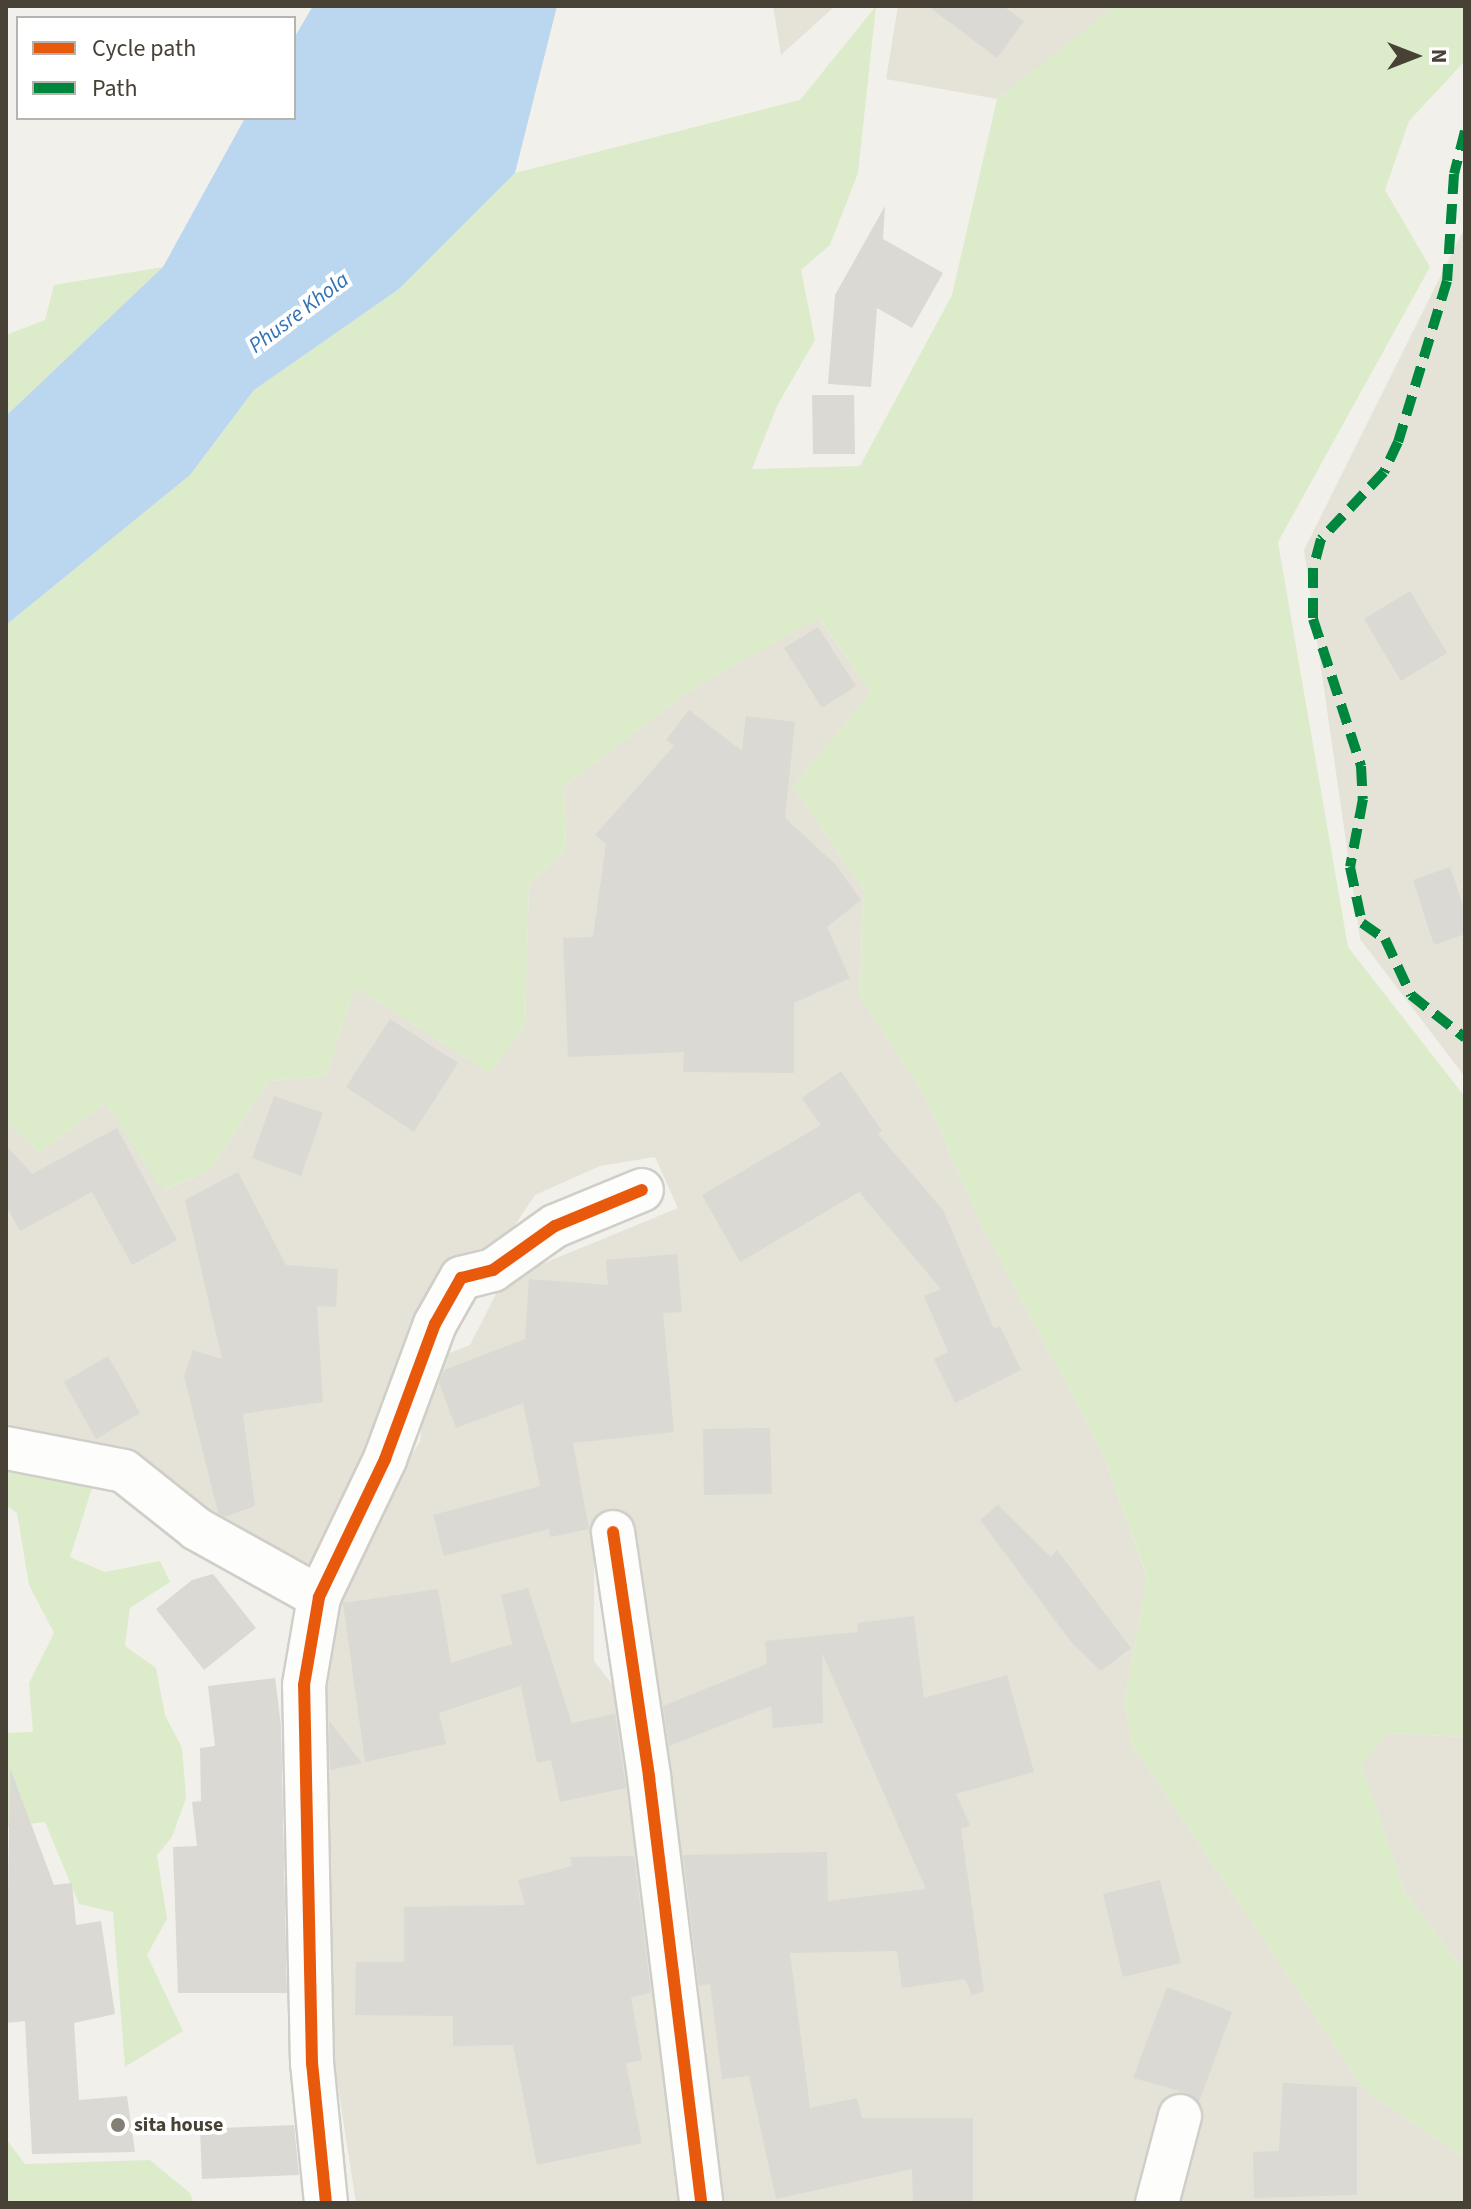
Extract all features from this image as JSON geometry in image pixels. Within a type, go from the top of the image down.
[{"type":"street","points":[[326,2203],[312,2063],[304,1685],[319,1597],[385,1459],[435,1324],[461,1278],[493,1270],[555,1226],[642,1190]]},
{"type":"street","points":[[6,1448],[124,1471],[197,1529],[319,1597]]},
{"type":"street","points":[[613,1532],[701,2203]]},
{"type":"street","points":[[1157,2203],[1180,2116]]},
{"type":"shaded area","points":[[773,6],[835,6],[781,55]]},
{"type":"shaded area","points":[[898,6],[1116,8],[997,99],[886,79]]},
{"type":"shaded area","points":[[1465,227],[1465,1077],[1360,939],[1304,550]]},
{"type":"shaded area","points":[[818,617],[871,692],[793,787],[863,888],[860,996],[926,1098],[979,1220],[1103,1453],[1147,1578],[1124,1703],[1132,1745],[1365,2090],[1465,2158],[1465,2203],[1176,2203],[1202,2109],[1167,2105],[1142,2203],[710,2203],[628,1514],[594,1521],[594,1661],[635,1713],[691,2203],[356,2203],[332,2048],[325,1689],[342,1554],[420,1442],[427,1362],[470,1345],[503,1280],[678,1208],[655,1157],[600,1166],[535,1195],[494,1256],[448,1262],[411,1359],[312,1566],[278,1565],[6,1436],[6,1121],[40,1153],[106,1103],[164,1191],[211,1169],[269,1081],[326,1076],[355,987],[490,1072],[525,1026],[529,885],[566,849],[564,787],[687,692]]},
{"type":"shaded area","points":[[1387,1733],[1465,1737],[1465,1972],[1406,1895],[1361,1764]]},
{"type":"green space","points":[[876,6],[858,173],[830,245],[801,270],[815,340],[777,406],[752,469],[860,466],[952,295],[997,99],[1115,6],[1465,6],[1465,61],[1409,121],[1385,190],[1430,267],[1278,542],[1348,947],[1465,1097],[1465,1737],[1387,1733],[1362,1764],[1406,1895],[1465,1972],[1465,2158],[1365,2090],[1132,1745],[1124,1703],[1147,1577],[1103,1453],[979,1220],[926,1098],[860,996],[863,888],[793,787],[871,692],[819,618],[687,692],[564,787],[566,849],[529,885],[525,1026],[490,1073],[355,987],[326,1076],[269,1081],[211,1169],[163,1191],[106,1103],[40,1153],[6,1121],[6,625],[190,475],[254,390],[399,289],[515,173],[800,100]]},
{"type":"green space","points":[[163,267],[6,416],[6,335],[45,320],[54,285]]},
{"type":"green space","points":[[6,1466],[94,1482],[70,1557],[105,1572],[160,1561],[170,1582],[130,1608],[125,1646],[156,1668],[165,1715],[182,1748],[186,1798],[172,1837],[157,1855],[167,1919],[147,1955],[183,2031],[125,2067],[113,1912],[79,1904],[45,1822],[6,1827],[6,1733],[33,1732],[29,1683],[54,1633],[29,1585],[17,1513],[6,1505]]},
{"type":"green space","points":[[6,2139],[25,2164],[150,2160],[190,2193],[194,2203],[6,2203]]},
{"type":"water","name":"Phusre Khola","points":[[313,6],[557,6],[515,173],[399,289],[254,390],[190,475],[6,625],[6,416],[163,267],[244,120],[296,120],[296,35]]},
{"type":"building","points":[[928,6],[1003,6],[1024,21],[997,58]]},
{"type":"building","points":[[885,206],[883,239],[943,273],[912,328],[877,308],[871,387],[828,384],[835,295]]},
{"type":"building","points":[[812,395],[854,395],[855,454],[813,454]]},
{"type":"building","points":[[1410,591],[1447,653],[1401,681],[1364,619]]},
{"type":"building","points":[[818,627],[856,686],[822,708],[784,648]]},
{"type":"building","points":[[689,710],[742,751],[746,716],[795,722],[785,818],[835,864],[861,900],[827,927],[850,978],[794,1003],[794,1073],[683,1072],[684,1052],[568,1057],[563,938],[593,937],[606,844],[595,835],[674,746],[666,740]]},
{"type":"building","points":[[1450,867],[1465,911],[1465,934],[1434,945],[1413,880]]},
{"type":"building","points":[[390,1019],[458,1063],[414,1132],[346,1087]]},
{"type":"building","points":[[841,1071],[882,1131],[878,1134],[943,1210],[994,1329],[1000,1326],[1021,1370],[955,1403],[934,1359],[948,1352],[924,1296],[941,1289],[859,1192],[740,1262],[702,1195],[821,1125],[802,1098]]},
{"type":"building","points":[[274,1096],[323,1113],[301,1176],[252,1158]]},
{"type":"building","points":[[117,1128],[177,1240],[132,1265],[92,1192],[20,1231],[6,1206],[6,1145],[32,1174]]},
{"type":"building","points":[[238,1172],[286,1265],[338,1269],[336,1307],[317,1306],[323,1402],[243,1414],[255,1506],[225,1517],[218,1513],[184,1376],[193,1350],[222,1359],[185,1200]]},
{"type":"building","points":[[677,1254],[682,1312],[663,1313],[674,1432],[573,1443],[589,1529],[550,1537],[549,1529],[444,1556],[433,1515],[540,1486],[523,1403],[456,1428],[439,1383],[444,1370],[525,1339],[529,1279],[608,1285],[606,1260]]},
{"type":"building","points":[[108,1356],[140,1413],[96,1439],[64,1382]]},
{"type":"building","points":[[770,1428],[772,1494],[704,1495],[703,1429]]},
{"type":"building","points":[[998,1505],[1051,1557],[1057,1550],[1131,1648],[1101,1671],[1072,1643],[980,1520]]},
{"type":"building","points":[[213,1574],[256,1628],[204,1670],[156,1609],[192,1580]]},
{"type":"building","points":[[528,1588],[572,1723],[615,1714],[626,1788],[560,1802],[551,1760],[537,1763],[521,1686],[439,1713],[446,1744],[365,1762],[343,1603],[438,1589],[451,1663],[512,1644],[501,1595]]},
{"type":"building","points":[[914,1616],[924,1698],[1007,1675],[1034,1772],[956,1794],[970,1825],[961,1829],[984,1991],[972,1995],[965,1979],[902,1988],[897,1951],[790,1953],[810,2108],[857,2098],[862,2118],[973,2118],[973,2201],[913,2201],[912,2169],[776,2199],[749,2076],[722,2079],[710,1984],[699,1986],[683,1855],[827,1852],[828,1901],[926,1889],[822,1653],[823,1723],[773,1728],[771,1706],[669,1746],[663,1706],[767,1664],[765,1641],[858,1632],[857,1623]]},
{"type":"building","points":[[275,1678],[281,1726],[287,1993],[178,1993],[173,1847],[197,1846],[192,1802],[201,1801],[200,1748],[215,1746],[208,1686]]},
{"type":"building","points":[[329,1721],[362,1763],[330,1770]]},
{"type":"building","points":[[10,1768],[54,1885],[72,1883],[76,1925],[101,1921],[115,2014],[74,2023],[79,2100],[127,2096],[135,2152],[32,2154],[25,2021],[6,2023]]},
{"type":"building","points":[[634,1856],[651,1993],[631,1997],[642,2060],[626,2063],[642,2143],[537,2165],[513,2045],[453,2046],[453,2016],[355,2015],[356,1962],[404,1962],[404,1907],[525,1905],[518,1880],[572,1866],[570,1857]]},
{"type":"building","points":[[1160,1880],[1181,1963],[1123,1977],[1103,1894]]},
{"type":"building","points":[[1167,1987],[1232,2012],[1199,2102],[1187,2093],[1133,2078]]},
{"type":"building","points":[[1283,2083],[1357,2087],[1357,2195],[1254,2198],[1253,2152],[1279,2151]]},
{"type":"building","points":[[294,2125],[299,2175],[202,2179],[200,2129]]},
{"type":"marked path","points":[[1465,131],[1454,174],[1447,281],[1398,442],[1384,472],[1321,539],[1313,568],[1313,619],[1361,766],[1363,799],[1350,867],[1362,923],[1385,939],[1411,995],[1465,1038]]},
{"type":"cycle path","points":[[326,2203],[312,2063],[304,1685],[319,1597],[385,1459],[435,1324],[461,1278],[493,1270],[555,1226],[642,1190]]},
{"type":"cycle path","points":[[613,1532],[649,1777],[701,2203]]},
{"type":"place","name":"sita house","points":[[118,2125]]}]
